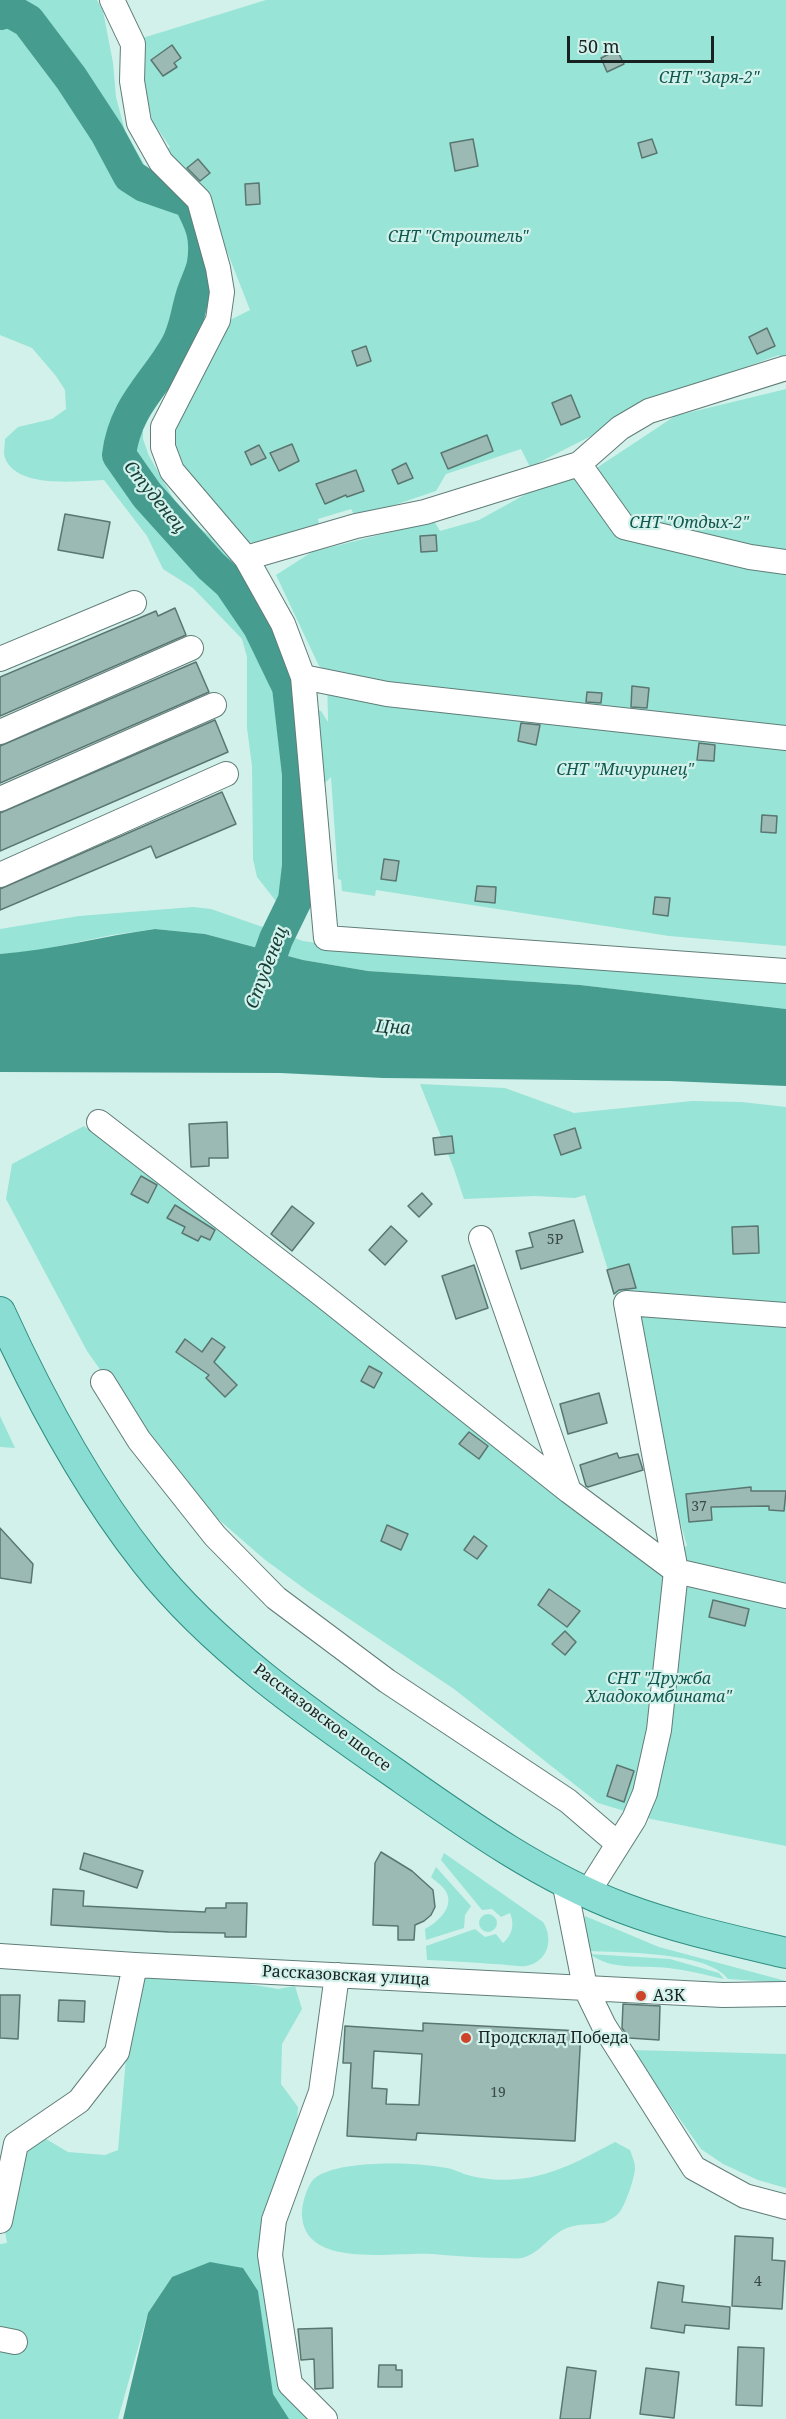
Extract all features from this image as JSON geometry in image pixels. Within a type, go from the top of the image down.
[{"type":"main road","name":"Рассказовское шоссе","points":[[0,1312],[33,1384],[103,1503],[147,1564],[187,1608],[224,1643],[333,1730],[469,1825],[576,1887],[622,1908],[676,1926],[786,1953]]},
{"type":"street","points":[[112,0],[133,44],[132,81],[139,123],[161,162],[199,200],[218,268],[222,292],[218,320],[163,427],[163,447],[172,471],[246,558],[284,624],[303,677],[326,938],[786,971]]},
{"type":"street","points":[[246,558],[356,526],[426,512],[579,464],[620,428],[649,411],[786,368]]},
{"type":"street","points":[[579,464],[624,527],[750,557],[786,562]]},
{"type":"street","points":[[0,659],[134,603]]},
{"type":"street","points":[[0,732],[191,648]]},
{"type":"street","points":[[303,677],[387,694],[786,738]]},
{"type":"street","points":[[0,799],[214,705]]},
{"type":"street","points":[[0,875],[226,774]]},
{"type":"street","points":[[99,1122],[320,1293],[569,1491],[676,1571],[786,1596]]},
{"type":"street","points":[[481,1238],[569,1491]]},
{"type":"street","points":[[786,1315],[626,1303],[676,1571],[659,1730],[645,1793],[634,1819],[617,1843],[576,1887],[585,1987],[604,2026],[694,2168],[745,2196],[786,2206]]},
{"type":"street","points":[[103,1382],[139,1440],[215,1536],[276,1598],[387,1681],[568,1801],[617,1843]]},
{"type":"street","name":"Рассказовская улица","points":[[0,1956],[723,1995],[786,1994]]},
{"type":"street","points":[[0,2222],[16,2144],[79,2101],[117,2052],[135,1965]]},
{"type":"street","points":[[325,2419],[290,2384],[270,2254],[274,2220],[321,2092],[337,1975]]},
{"type":"green space","points":[[0,0],[97,0],[103,11],[113,63],[116,97],[125,131],[165,201],[179,214],[189,229],[194,245],[199,297],[192,331],[168,377],[157,391],[143,421],[143,439],[149,456],[184,517],[212,537],[247,576],[257,591],[305,706],[321,711],[328,722],[327,671],[319,666],[276,575],[312,552],[434,521],[440,531],[479,520],[546,483],[595,469],[675,416],[786,389],[786,946],[669,936],[376,890],[375,896],[342,891],[341,880],[338,879],[331,777],[321,787],[327,886],[296,906],[279,905],[257,877],[253,859],[252,766],[247,728],[247,657],[242,639],[193,588],[163,569],[147,536],[104,480],[64,482],[34,479],[12,468],[5,458],[5,439],[18,427],[52,419],[66,409],[65,390],[32,348],[0,335]]},
{"type":"green space","name":"СНТ \"Строитель\"","points":[[266,0],[786,0],[786,362],[783,363],[779,355],[682,390],[530,467],[521,449],[446,474],[436,491],[356,518],[351,509],[318,519],[319,524],[262,544],[242,541],[171,451],[182,406],[217,347],[230,320],[250,310],[205,195],[163,151],[170,147],[152,121],[136,40]]},
{"type":"green space","points":[[193,907],[211,909],[303,941],[373,951],[786,981],[786,1009],[580,985],[368,971],[303,960],[205,934],[155,929],[112,935],[36,951],[0,954],[0,929],[79,916]]},
{"type":"green space","name":"СНТ \"Дружба Хладокомбината\"","points":[[420,1084],[505,1088],[574,1113],[692,1101],[742,1102],[786,1107],[786,1846],[651,1819],[598,1803],[454,1689],[309,1592],[264,1559],[217,1518],[167,1465],[87,1351],[6,1199],[12,1164],[84,1126],[405,1372],[645,1562],[687,1546],[626,1329],[585,1195],[575,1198],[535,1196],[464,1199]]},
{"type":"green space","points":[[0,1416],[15,1448],[0,1447]]},
{"type":"green space","points":[[444,1853],[543,1922],[548,1942],[544,1955],[539,1960],[522,1966],[427,1960],[426,1946],[475,1929],[485,1937],[496,1934],[503,1943],[512,1930],[510,1913],[501,1917],[492,1909],[482,1910],[441,1860]]},
{"type":"green space","points":[[436,1867],[471,1906],[465,1915],[464,1928],[426,1940],[425,1929],[440,1918],[448,1902],[445,1890],[431,1877]]},
{"type":"green space","points":[[488,1914],[494,1917],[497,1923],[494,1929],[488,1932],[482,1929],[479,1923],[482,1917]]},
{"type":"green space","points":[[585,1916],[659,1947],[786,1981],[786,1983],[728,1979],[717,1970],[702,1963],[683,1958],[642,1953],[588,1951],[581,1927]]},
{"type":"green space","points":[[590,1954],[670,1959],[719,1973],[724,1979],[675,1969],[617,1965]]},
{"type":"green space","points":[[142,1977],[237,1982],[278,1989],[295,1986],[302,2009],[282,2044],[281,2084],[298,2107],[296,2139],[276,2196],[283,2386],[316,2419],[269,2419],[172,2277],[148,2313],[118,2419],[0,2419],[0,2244],[7,2243],[0,2203],[14,2139],[46,2139],[68,2152],[105,2155],[118,2150],[127,2047]]},
{"type":"green space","points":[[631,2050],[786,2054],[786,2188],[758,2180],[723,2164],[701,2149]]},
{"type":"green space","points":[[615,2142],[630,2150],[635,2168],[629,2192],[618,2214],[603,2223],[567,2228],[529,2256],[522,2258],[432,2254],[376,2255],[335,2251],[319,2244],[307,2233],[302,2216],[305,2196],[312,2181],[326,2172],[342,2168],[359,2165],[417,2164],[449,2168],[484,2178],[518,2179],[556,2170]]},
{"type":"water","name":"Цна","points":[[155,929],[205,934],[303,960],[368,971],[580,985],[786,1009],[786,1086],[670,1081],[383,1078],[280,1073],[0,1072],[0,954]]},
{"type":"water","points":[[210,2262],[243,2268],[258,2291],[273,2394],[289,2419],[123,2419],[148,2313],[172,2277]]},
{"type":"building","points":[[172,45],[181,58],[174,63],[177,67],[163,76],[151,60]]},
{"type":"building","points":[[617,50],[624,64],[607,72],[601,58]]},
{"type":"building","points":[[473,139],[478,166],[455,171],[450,143]]},
{"type":"building","points":[[652,139],[657,153],[642,158],[638,143]]},
{"type":"building","points":[[198,159],[210,173],[200,181],[187,168]]},
{"type":"building","points":[[259,183],[260,204],[246,205],[245,184]]},
{"type":"building","points":[[767,328],[775,346],[757,354],[749,337]]},
{"type":"building","points":[[366,346],[371,361],[357,366],[352,351]]},
{"type":"building","points":[[571,395],[580,417],[561,425],[552,403]]},
{"type":"building","points":[[487,435],[493,451],[448,469],[441,453]]},
{"type":"building","points":[[292,444],[299,461],[279,471],[270,453]]},
{"type":"building","points":[[259,445],[266,458],[251,465],[245,452]]},
{"type":"building","points":[[406,463],[413,478],[398,484],[392,470]]},
{"type":"building","points":[[356,470],[364,491],[347,497],[346,495],[325,504],[316,484]]},
{"type":"building","points":[[65,514],[110,522],[103,558],[58,550]]},
{"type":"building","points":[[436,535],[437,551],[421,552],[420,536]]},
{"type":"building","points":[[175,608],[186,635],[0,716],[0,677],[156,611],[158,616]]},
{"type":"building","points":[[196,662],[209,692],[0,783],[0,746]]},
{"type":"building","points":[[632,686],[649,688],[647,708],[631,707]]},
{"type":"building","points":[[587,692],[602,693],[601,703],[586,702]]},
{"type":"building","points":[[215,720],[228,752],[0,851],[0,813]]},
{"type":"building","points":[[521,723],[540,725],[536,745],[518,741]]},
{"type":"building","points":[[699,743],[715,745],[714,761],[697,760]]},
{"type":"building","points":[[222,792],[236,824],[156,858],[151,846],[0,910],[0,889]]},
{"type":"building","points":[[762,815],[777,816],[776,833],[761,832]]},
{"type":"building","points":[[384,859],[399,861],[396,881],[381,879]]},
{"type":"building","points":[[477,886],[496,887],[495,903],[475,901]]},
{"type":"building","points":[[655,897],[670,898],[668,916],[653,914]]},
{"type":"building","points":[[227,1122],[228,1158],[209,1158],[209,1166],[191,1167],[189,1124]]},
{"type":"building","points":[[575,1128],[581,1148],[561,1155],[554,1135]]},
{"type":"building","points":[[452,1136],[454,1153],[435,1155],[433,1138]]},
{"type":"building","points":[[141,1176],[157,1185],[148,1203],[131,1194]]},
{"type":"building","points":[[422,1193],[432,1204],[419,1217],[408,1206]]},
{"type":"building","points":[[175,1205],[215,1230],[210,1240],[201,1236],[198,1241],[182,1233],[185,1227],[167,1218]]},
{"type":"building","points":[[292,1206],[314,1223],[292,1251],[271,1234]]},
{"type":"building","points":[[574,1220],[583,1252],[521,1269],[516,1251],[533,1247],[529,1233]]},
{"type":"building","points":[[391,1226],[407,1241],[385,1265],[369,1250]]},
{"type":"building","points":[[758,1226],[759,1253],[733,1254],[732,1227]]},
{"type":"building","points":[[629,1264],[636,1288],[619,1290],[614,1294],[607,1270]]},
{"type":"building","points":[[474,1265],[488,1308],[456,1319],[442,1276]]},
{"type":"building","points":[[212,1338],[225,1347],[214,1362],[237,1385],[225,1397],[206,1378],[209,1375],[176,1352],[185,1339],[202,1352]]},
{"type":"building","points":[[369,1366],[382,1373],[374,1388],[361,1381]]},
{"type":"building","points":[[599,1393],[607,1423],[568,1434],[560,1404]]},
{"type":"building","points":[[469,1432],[488,1446],[479,1459],[459,1444]]},
{"type":"building","points":[[617,1453],[619,1458],[638,1454],[643,1470],[586,1486],[580,1465]]},
{"type":"building","points":[[751,1487],[751,1491],[786,1491],[784,1511],[769,1510],[769,1506],[711,1507],[712,1520],[689,1522],[686,1494]]},
{"type":"building","points":[[387,1525],[408,1534],[401,1550],[381,1541]]},
{"type":"building","points":[[0,1528],[33,1564],[31,1583],[0,1578]]},
{"type":"building","points":[[474,1536],[487,1546],[477,1559],[464,1550]]},
{"type":"building","points":[[549,1589],[580,1611],[567,1627],[538,1605]]},
{"type":"building","points":[[713,1600],[749,1609],[745,1626],[709,1617]]},
{"type":"building","points":[[565,1631],[576,1642],[565,1655],[552,1644]]},
{"type":"building","points":[[617,1765],[634,1771],[624,1802],[607,1796]]},
{"type":"building","points":[[381,1852],[412,1871],[433,1890],[435,1907],[431,1915],[415,1925],[414,1940],[398,1940],[398,1926],[373,1925],[375,1863]]},
{"type":"building","points":[[84,1853],[143,1871],[137,1888],[80,1869]]},
{"type":"building","points":[[53,1889],[84,1891],[83,1906],[205,1912],[206,1908],[226,1908],[226,1903],[247,1903],[246,1937],[225,1937],[225,1933],[51,1925]]},
{"type":"building","points":[[0,1995],[20,1995],[18,2039],[0,2038]]},
{"type":"building","points":[[59,2000],[85,2001],[84,2022],[58,2021]]},
{"type":"building","points":[[623,2004],[660,2006],[659,2040],[629,2038],[622,2028]]},
{"type":"building","points":[[423,2023],[581,2031],[575,2141],[417,2133],[416,2140],[347,2136],[351,2063],[343,2063],[345,2026],[423,2031]],"holes":[[[374,2051],[422,2054],[419,2105],[386,2104],[387,2089],[372,2088]]]},
{"type":"building","points":[[735,2236],[773,2238],[772,2260],[785,2261],[782,2309],[732,2306]]},
{"type":"building","points":[[658,2282],[684,2286],[682,2302],[730,2307],[729,2329],[685,2325],[684,2333],[651,2328]]},
{"type":"building","points":[[332,2328],[333,2388],[315,2389],[314,2359],[301,2360],[298,2329]]},
{"type":"building","points":[[738,2347],[764,2348],[762,2406],[736,2405]]},
{"type":"building","points":[[379,2365],[396,2365],[396,2370],[402,2370],[402,2387],[378,2387]]},
{"type":"building","points":[[567,2367],[596,2371],[590,2419],[560,2419]]},
{"type":"building","points":[[646,2368],[679,2372],[674,2418],[640,2414]]},
{"type":"waterway","name":"Студенец","points":[[0,13],[6,11],[14,13],[28,21],[71,78],[107,133],[130,176],[144,185],[190,201],[203,230],[204,263],[182,334],[177,346],[134,409],[122,438],[119,455],[147,495],[211,566],[230,583],[260,627],[289,687],[299,774],[299,866],[295,900],[276,939],[256,995]]},
{"type":"place","name":"АЗК","points":[[641,1996]]},
{"type":"place","name":"Продсклад Победа","points":[[466,2038]]},
{"type":"park label","name":"СНТ \"Заря-2\"","points":[[709,78]]},
{"type":"park label","name":"СНТ \"Отдых-2\"","points":[[689,523]]},
{"type":"park label","name":"СНТ \"Мичуринец\"","points":[[625,770]]}]
